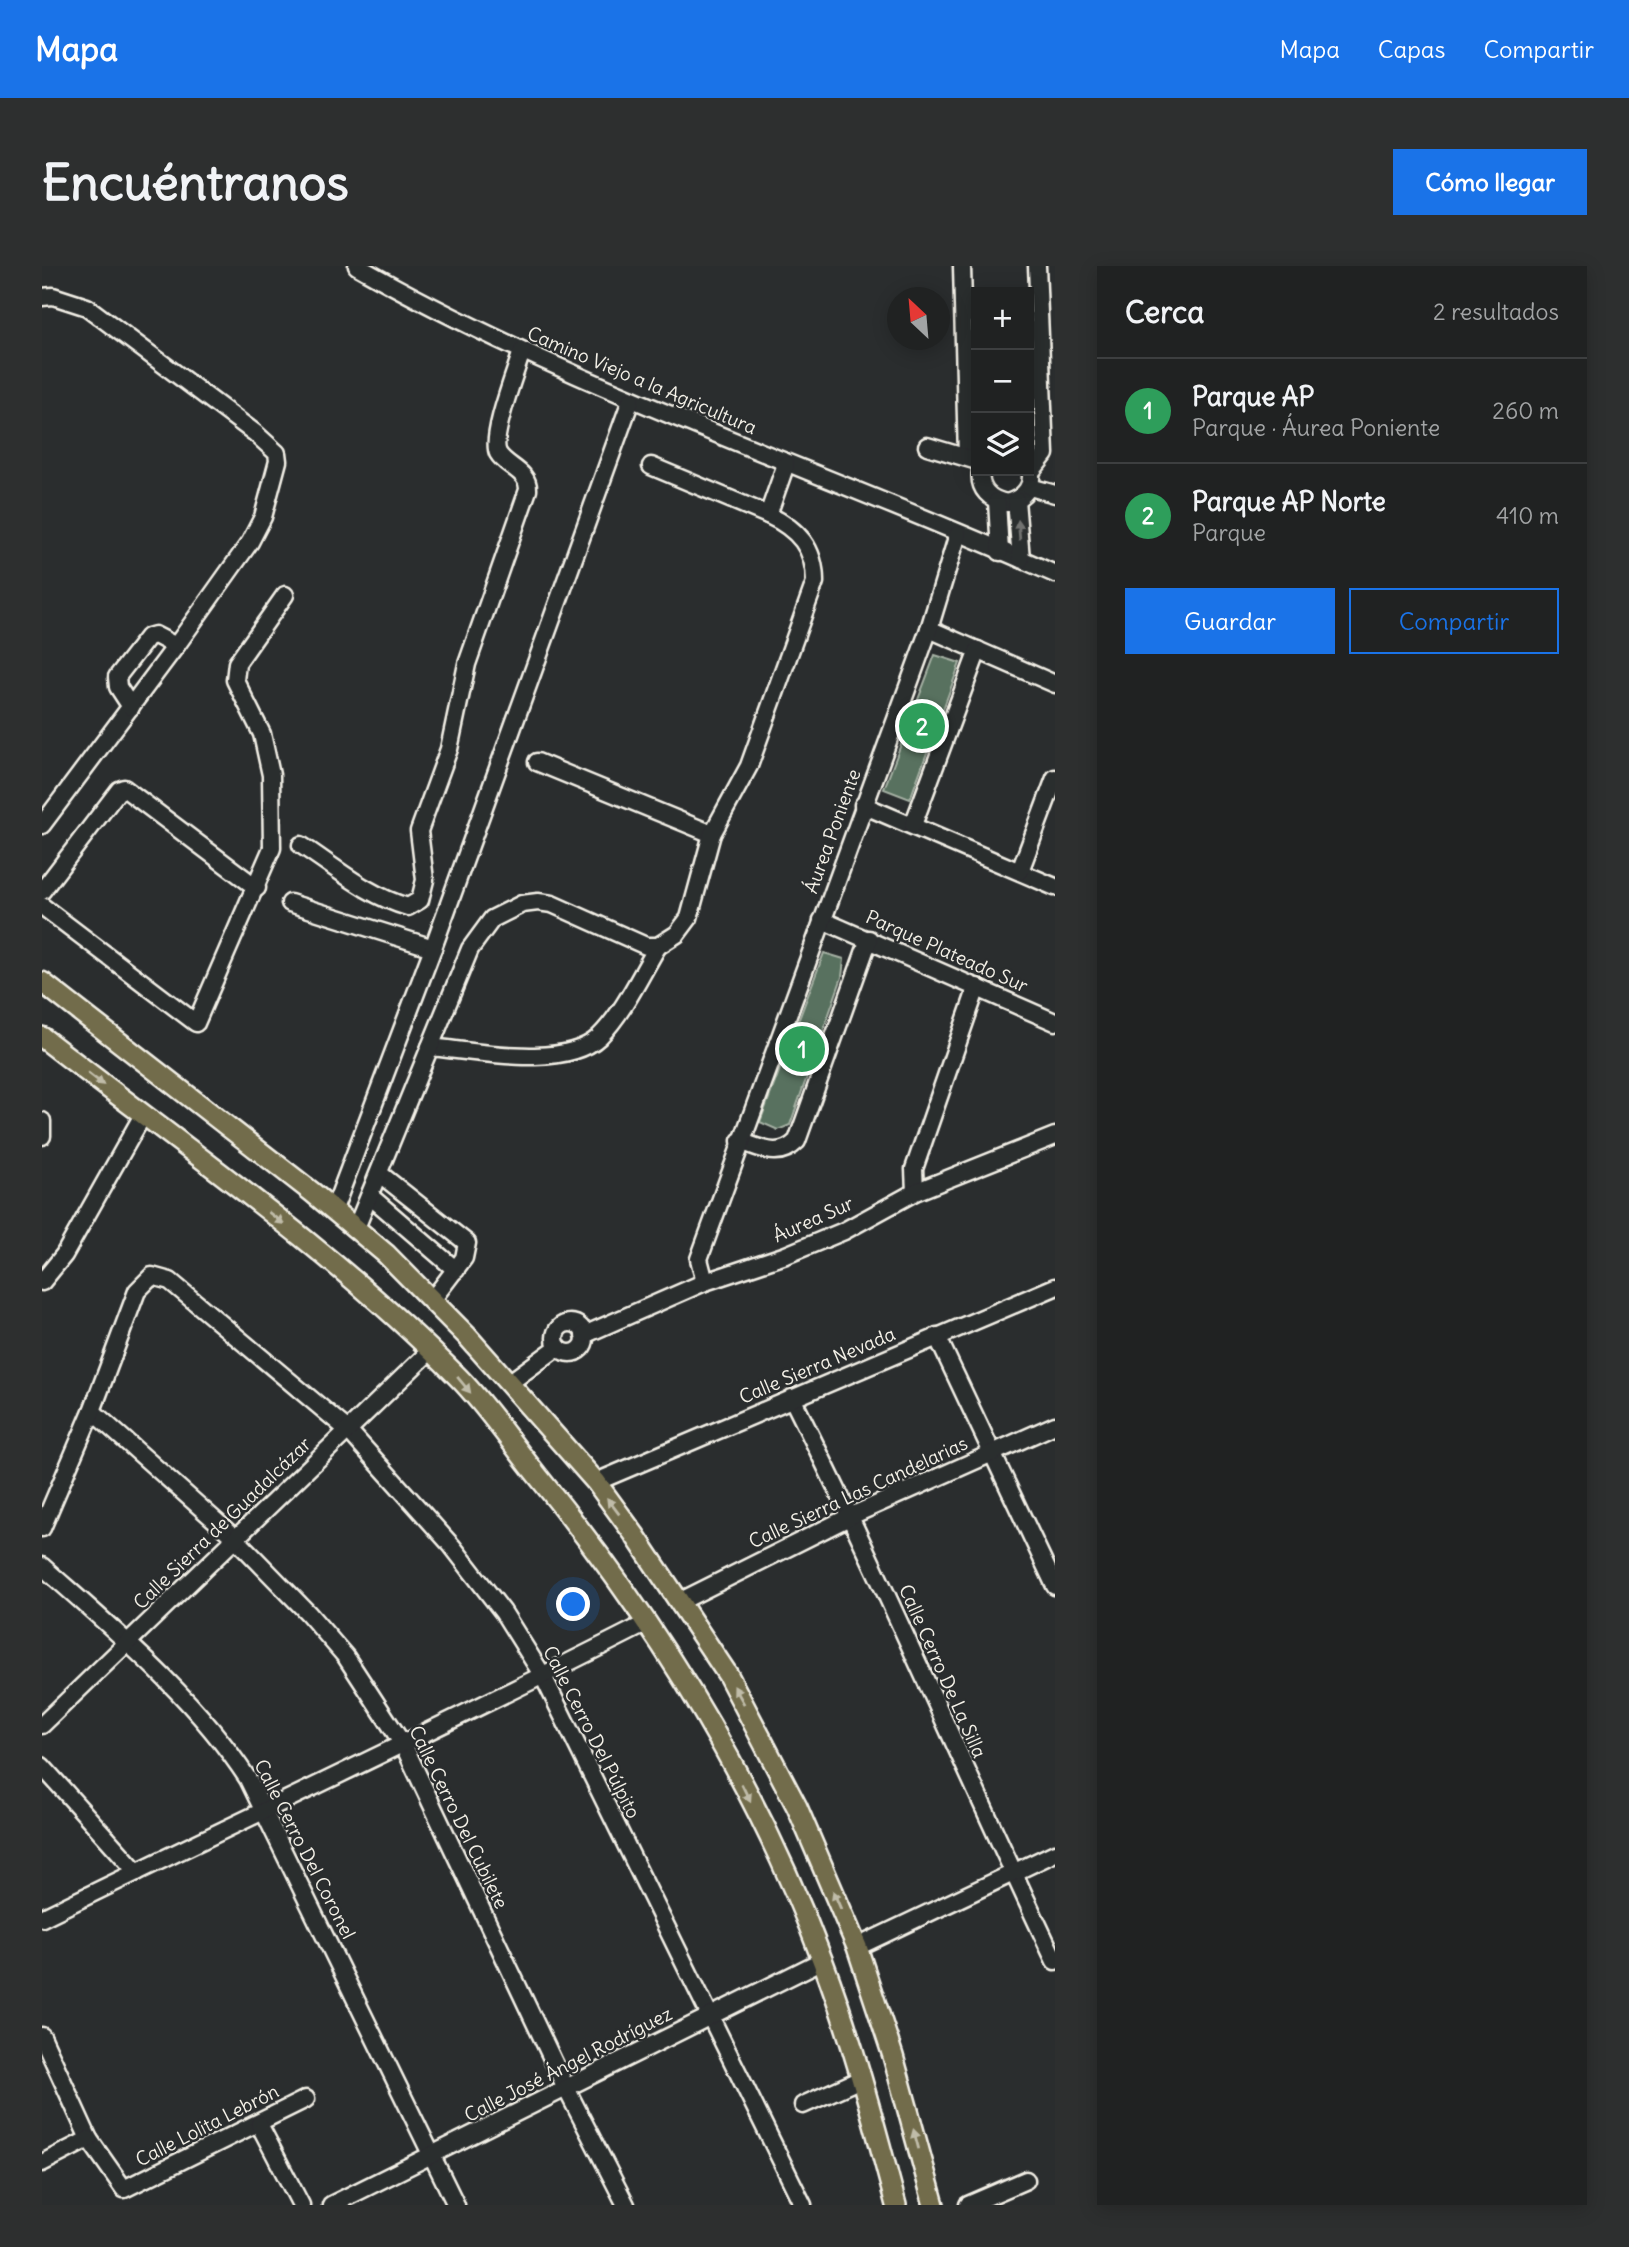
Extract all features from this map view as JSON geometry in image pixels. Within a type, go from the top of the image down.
[{"type":"main road","points":[[42,982],[356,1228],[432,1300],[596,1482],[681,1601],[728,1675],[764,1739],[857,1947],[893,2056],[934,2205]]},
{"type":"main road","points":[[42,1037],[345,1271],[460,1379],[576,1523],[648,1623],[724,1750],[786,1874],[823,1960],[862,2079],[896,2205]]},
{"type":"street","name":"Camino Viejo a la Agricultura","points":[[357,266],[419,301],[631,400],[1055,574]]},
{"type":"street","points":[[962,266],[971,381]]},
{"type":"street","points":[[1034,469],[1045,454],[1035,373],[1037,266]]},
{"type":"street","points":[[42,297],[53,296],[87,307],[255,433],[277,453],[278,461],[259,526],[176,646],[42,825]]},
{"type":"street","points":[[301,845],[367,889],[401,905],[416,905],[421,900],[425,880],[419,831],[449,749],[467,664],[528,490],[525,477],[500,457],[496,440],[522,351]]},
{"type":"street","points":[[334,1209],[433,948],[631,400]]},
{"type":"street","points":[[927,446],[971,459]]},
{"type":"street","points":[[768,515],[786,464]]},
{"type":"street","points":[[430,1048],[545,1056],[569,1053],[597,1039],[612,1022],[658,946],[677,934],[689,918],[712,834],[749,766],[815,582],[815,564],[801,536],[788,524],[651,466]]},
{"type":"street","points":[[981,476],[982,486],[997,501],[1000,552]]},
{"type":"street","points":[[1021,559],[1016,500],[1029,476]]},
{"type":"street","points":[[1031,476],[1055,494]]},
{"type":"street","points":[[997,501],[1016,500]]},
{"type":"street","name":"Áurea Poniente","points":[[705,1282],[699,1259],[929,629],[958,534]]},
{"type":"street","points":[[43,908],[196,1023],[257,888],[272,848],[271,775],[262,734],[234,673],[237,663],[285,595]]},
{"type":"street","points":[[929,629],[1055,684]]},
{"type":"street","points":[[131,707],[118,687],[117,677],[148,636],[155,635],[176,646]]},
{"type":"street","points":[[913,825],[978,650]]},
{"type":"street","points":[[537,762],[712,834]]},
{"type":"street","points":[[1020,871],[1055,778]]},
{"type":"street","points":[[42,890],[119,790],[124,788],[257,888]]},
{"type":"street","points":[[863,805],[1055,887]]},
{"type":"street","points":[[290,903],[433,948]]},
{"type":"street","points":[[356,1228],[470,949],[492,919],[522,904],[552,904],[646,946],[658,946]]},
{"type":"street","name":"Parque Plateado Sur","points":[[822,920],[1055,1022]]},
{"type":"street","points":[[740,1141],[777,1153],[787,1151],[797,1141],[869,939]]},
{"type":"street","points":[[915,1192],[914,1168],[977,987]]},
{"type":"street","points":[[42,1282],[64,1255],[143,1115]]},
{"type":"street","points":[[42,1121],[42,1136]]},
{"type":"street","name":"Áurea Sur","points":[[509,1383],[558,1346],[566,1352],[576,1351],[583,1345],[584,1335],[705,1282],[786,1255],[844,1231],[915,1192],[1055,1136]]},
{"type":"street","points":[[380,1174],[465,1238],[467,1251],[432,1300]]},
{"type":"street","points":[[370,1196],[456,1270]]},
{"type":"street","name":"Calle Cerro Del Púlpito","points":[[92,1411],[137,1291],[147,1278],[158,1276],[170,1281],[349,1431],[452,1546],[503,1612],[543,1676],[803,2205]]},
{"type":"street","name":"Calle Sierra Nevada","points":[[596,1482],[1055,1287]]},
{"type":"street","points":[[937,1335],[1055,1586]]},
{"type":"street","name":"Calle Sierra de Guadalcázar","points":[[42,1725],[430,1351]]},
{"type":"street","name":"Calle Cerro De La Silla","points":[[792,1398],[851,1516],[1055,1961]]},
{"type":"street","points":[[42,1528],[92,1411]]},
{"type":"street","name":"Calle Cerro Del Cubilete","points":[[92,1411],[235,1538],[308,1613],[346,1657],[404,1746],[566,2088],[626,2205]]},
{"type":"street","name":"Calle Sierra Las Candelarias","points":[[681,1601],[851,1516],[1055,1425]]},
{"type":"street","name":"Calle Cerro Del Coronel","points":[[42,1566],[127,1642],[227,1750],[248,1779],[456,2205]]},
{"type":"street","points":[[42,1918],[263,1810],[404,1746],[648,1623]]},
{"type":"street","points":[[42,1766],[137,1871]]},
{"type":"street","points":[[857,1947],[1055,1853]]},
{"type":"street","name":"Calle José Ángel Rodríguez","points":[[331,2205],[823,1960]]},
{"type":"street","points":[[42,2036],[89,2139],[42,2163]]},
{"type":"street","points":[[803,2105],[862,2079]]},
{"type":"street","name":"Calle Lolita Lebrón","points":[[89,2139],[120,2185],[126,2189],[306,2099]]},
{"type":"street","points":[[259,2124],[301,2205]]},
{"type":"street","points":[[968,2205],[1026,2180]]},
{"type":"green space","points":[[935,655],[960,663],[910,799],[884,789]]},
{"type":"green space","points":[[824,953],[844,959],[842,977],[790,1125],[778,1130],[760,1122]]},
{"type":"place","name":"Parque AP Norte","points":[[922,726]]},
{"type":"place","name":"Parque AP","points":[[802,1049]]}]
